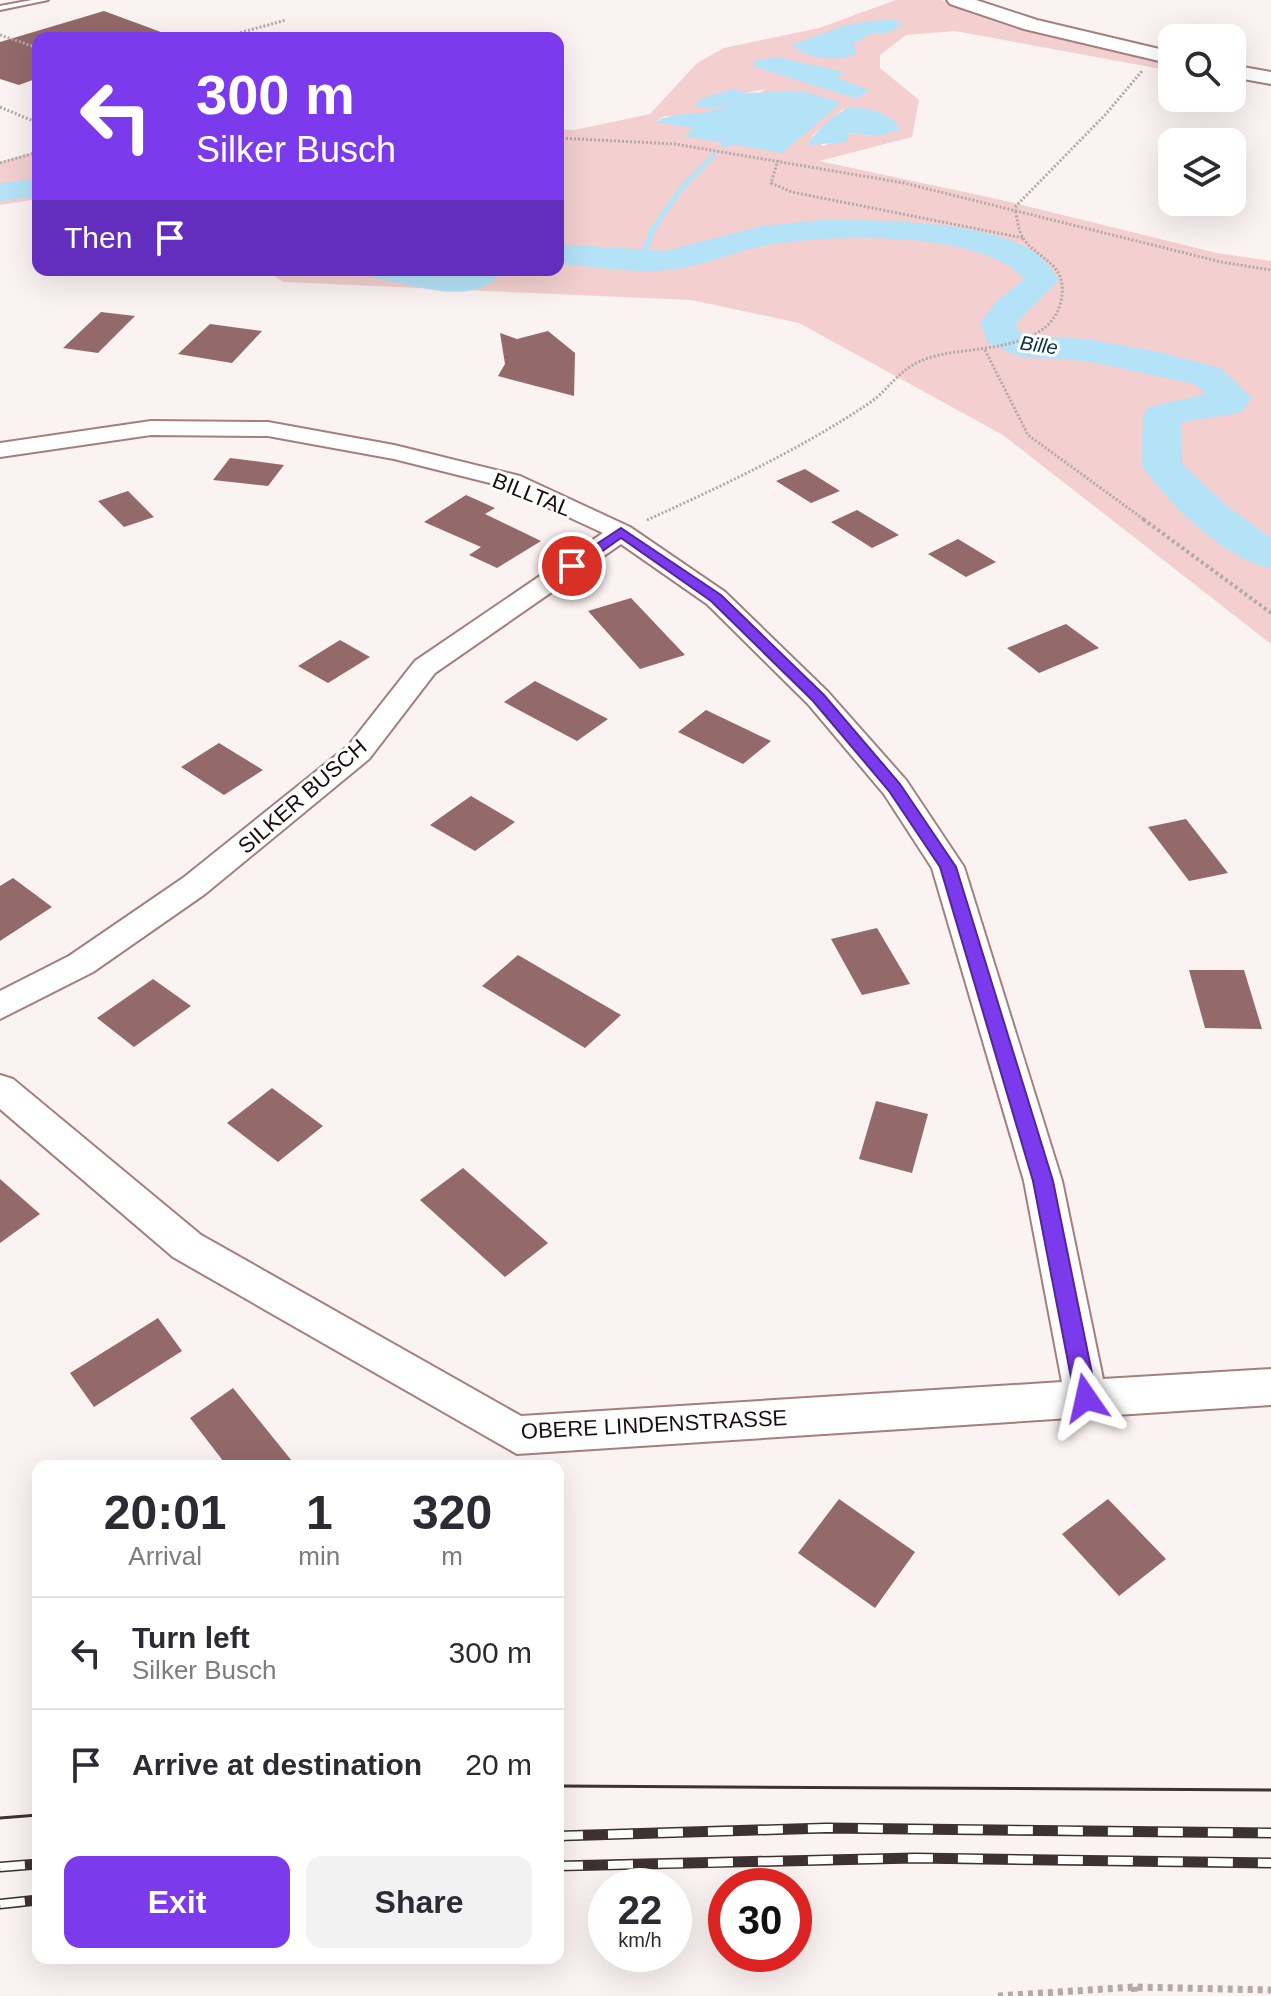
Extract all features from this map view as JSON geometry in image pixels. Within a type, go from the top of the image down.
[{"type":"main road","points":[[957,0],[1031,25],[1158,55]]},
{"type":"main road","points":[[1246,74],[1271,78]]},
{"type":"street","name":"BILLTAL","points":[[0,450],[151,428],[268,429],[394,452],[511,481],[621,532],[716,598],[818,698],[895,787],[948,867],[1043,1181],[1086,1398]]},
{"type":"street","name":"SILKER BUSCH","points":[[0,1006],[81,964],[194,886],[359,752],[425,667],[621,532]]},
{"type":"street","name":"OBERE LINDENSTRASSE","points":[[0,1089],[187,1246],[517,1435],[1271,1387]]},
{"type":"lane","points":[[0,8],[44,0]]},
{"type":"path","points":[[243,32],[286,20]]},
{"type":"path","points":[[0,35],[32,46]]},
{"type":"path","points":[[1015,208],[1158,62]]},
{"type":"path","points":[[0,107],[32,120]]},
{"type":"path","points":[[564,138],[675,144],[778,160],[1015,208],[1221,262],[1271,270]]},
{"type":"path","points":[[0,163],[32,154]]},
{"type":"path","points":[[621,532],[728,483],[870,403],[900,371],[935,356],[985,350],[1040,333],[1061,303],[1061,276],[1041,252],[1023,238],[792,192],[771,183],[778,160]]},
{"type":"path","points":[[1015,208],[1023,238]]},
{"type":"path","points":[[985,350],[1028,435],[1271,613]]},
{"type":"path","points":[[998,1996],[1271,1990]]},
{"type":"shaded area","points":[[896,0],[941,0],[1023,27],[1158,61],[1158,68],[955,31],[906,35],[880,55],[880,68],[919,100],[912,137],[819,161],[1002,200],[1217,253],[1271,261],[1271,644],[1003,435],[799,323],[691,300],[283,282],[274,276],[564,276],[564,129],[650,114],[697,63],[724,48],[819,28]],"holes":[[[753,65],[844,73],[836,78],[868,91],[857,99]],[[732,89],[745,93],[766,89],[685,135],[694,128],[656,121],[665,116],[707,115],[733,103]],[[843,109],[877,136],[848,133],[848,142],[834,141],[823,146],[812,136]]]},
{"type":"shaded area","points":[[32,153],[32,200],[0,205],[0,162]]},
{"type":"water","points":[[895,20],[902,25],[887,33],[873,33],[854,43],[856,54],[848,57],[822,58],[791,45],[846,25]]},
{"type":"water","points":[[776,57],[845,72],[837,78],[869,90],[857,99],[752,66],[757,60]]},
{"type":"water","points":[[733,89],[745,93],[803,91],[841,103],[782,153],[684,136],[693,128],[655,122],[719,109],[728,104],[709,109],[694,106],[703,98]]},
{"type":"water","points":[[852,107],[886,115],[900,130],[877,136],[848,133],[848,142],[808,145],[827,122]]},
{"type":"building","points":[[104,11],[161,32],[34,32]]},
{"type":"building","points":[[32,32],[32,80],[19,85],[0,79],[0,42]]},
{"type":"building","points":[[101,312],[135,316],[98,353],[63,348]]},
{"type":"building","points":[[210,324],[262,331],[232,363],[178,354]]},
{"type":"building","points":[[548,331],[575,353],[574,396],[498,376],[505,364],[500,333],[517,339]]},
{"type":"building","points":[[230,458],[284,465],[268,486],[213,480]]},
{"type":"building","points":[[805,469],[840,491],[811,503],[776,481]]},
{"type":"building","points":[[128,491],[154,517],[124,527],[98,501]]},
{"type":"building","points":[[466,495],[495,508],[485,514],[541,541],[497,568],[469,555],[481,547],[424,522]]},
{"type":"building","points":[[857,510],[899,535],[872,548],[831,522]]},
{"type":"building","points":[[958,539],[996,562],[966,577],[928,554]]},
{"type":"building","points":[[631,598],[685,655],[640,669],[588,611]]},
{"type":"building","points":[[1066,624],[1099,648],[1039,673],[1007,648]]},
{"type":"building","points":[[340,640],[370,657],[328,683],[298,666]]},
{"type":"building","points":[[535,681],[608,719],[577,741],[504,702]]},
{"type":"building","points":[[706,710],[771,741],[743,764],[678,732]]},
{"type":"building","points":[[219,743],[263,770],[224,795],[181,767]]},
{"type":"building","points":[[471,796],[515,822],[475,851],[430,825]]},
{"type":"building","points":[[1186,819],[1228,873],[1189,881],[1148,827]]},
{"type":"building","points":[[13,878],[52,907],[0,941],[0,886]]},
{"type":"building","points":[[877,928],[910,984],[862,995],[831,939]]},
{"type":"building","points":[[518,955],[621,1015],[585,1048],[482,986]]},
{"type":"building","points":[[1189,970],[1244,970],[1262,1029],[1205,1028]]},
{"type":"building","points":[[153,979],[191,1006],[134,1047],[97,1018]]},
{"type":"building","points":[[272,1088],[323,1126],[278,1162],[227,1123]]},
{"type":"building","points":[[876,1101],[928,1114],[912,1173],[859,1159]]},
{"type":"building","points":[[463,1168],[548,1243],[505,1277],[420,1200]]},
{"type":"building","points":[[0,1179],[40,1214],[0,1243]]},
{"type":"building","points":[[158,1318],[182,1351],[94,1407],[70,1373]]},
{"type":"building","points":[[233,1388],[291,1460],[222,1460],[190,1418]]},
{"type":"building","points":[[839,1499],[915,1552],[875,1608],[798,1553]]},
{"type":"building","points":[[1108,1499],[1166,1559],[1119,1596],[1062,1534]]},
{"type":"waterway","points":[[724,146],[728,144]]},
{"type":"waterway","points":[[653,228],[680,190],[714,155]]},
{"type":"waterway","name":"Bille","points":[[0,192],[32,188]]},
{"type":"waterway","points":[[640,262],[653,228]]},
{"type":"waterway","name":"Bille","points":[[564,255],[665,261],[762,236],[857,230],[931,234],[966,240],[1021,258],[1042,280],[1002,316],[998,323],[1001,335],[1021,346],[1087,350],[1159,363],[1207,376],[1233,398],[1227,405],[1200,406],[1162,415],[1162,466],[1213,516],[1271,556]]},
{"type":"waterway","name":"Bille","points":[[420,276],[461,283],[474,276]]},
{"type":"tram line","points":[[564,1786],[1271,1790]]},
{"type":"tram line","points":[[0,1818],[32,1815]]},
{"type":"railway","points":[[564,1836],[826,1828],[1271,1833]]},
{"type":"railway","points":[[564,1866],[914,1858],[1271,1863]]},
{"type":"railway","points":[[0,1867],[32,1864]]},
{"type":"railway","points":[[0,1904],[32,1901]]},
{"type":"route","points":[[572,566],[621,532],[716,598],[818,698],[895,787],[948,867],[1043,1181],[1086,1398]]}]
